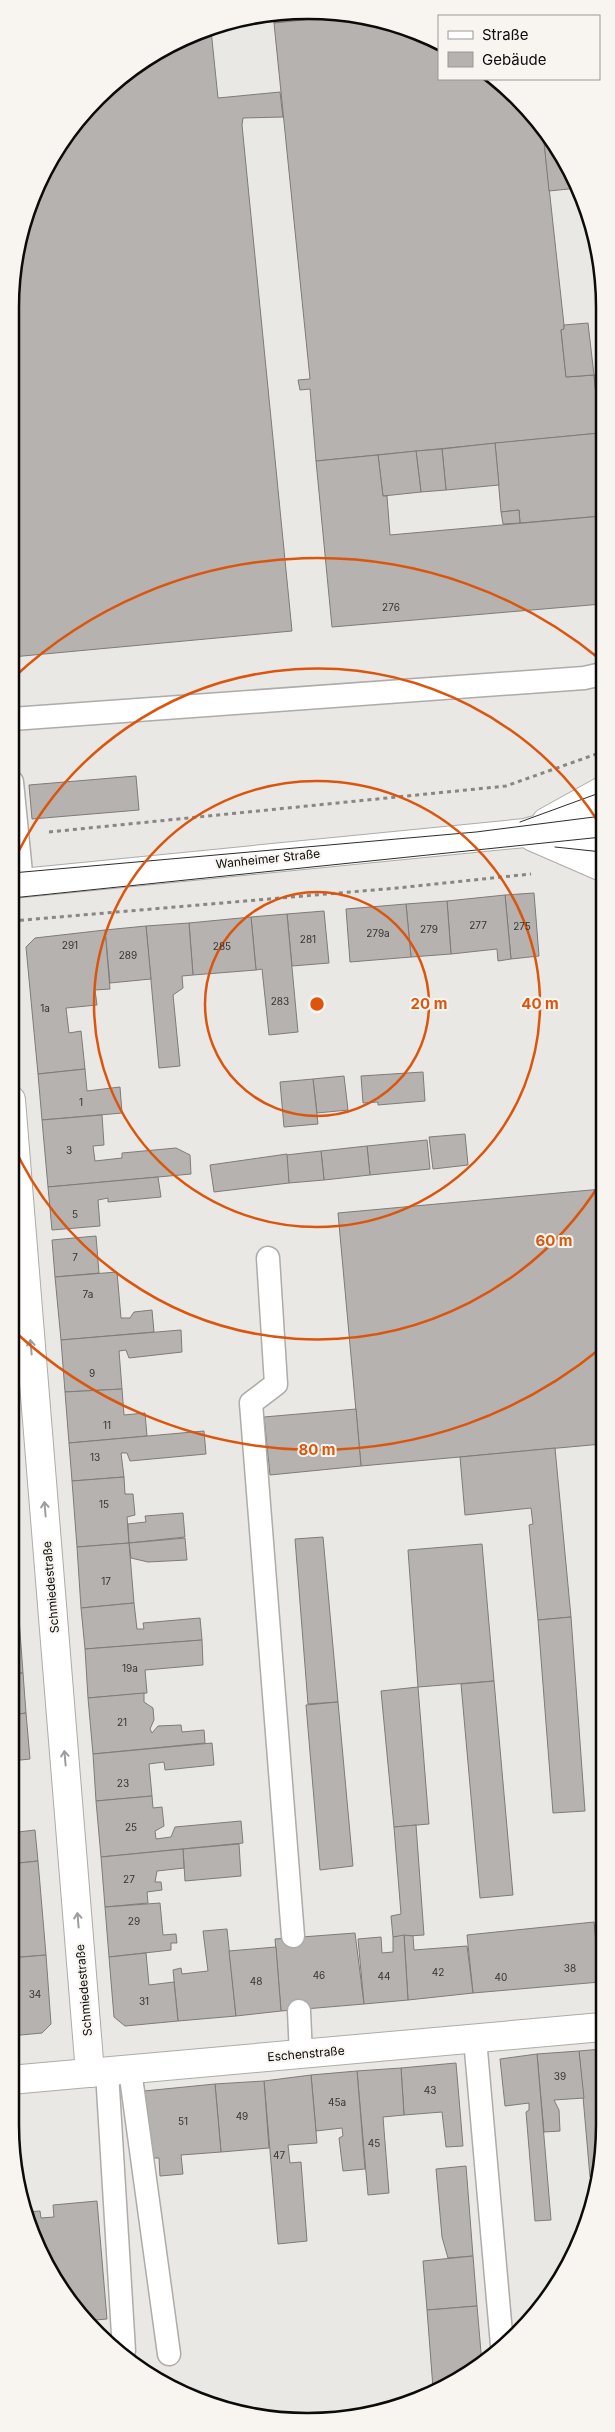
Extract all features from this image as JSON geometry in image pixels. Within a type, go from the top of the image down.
[{"type":"street","name":"Wanheimer Straße","points":[[524,833],[596,795]]},
{"type":"street","name":"Wanheimer Straße","points":[[19,884],[524,833],[596,814]]},
{"type":"street","name":"Wanheimer Straße","points":[[524,833],[596,840]]},
{"type":"street","name":"Wanheimer Straße","points":[[524,833],[596,864]]},
{"type":"street","name":"Schmiedestraße","points":[[19,1179],[109,2071]]},
{"type":"street","name":"Eschenstraße","points":[[19,2079],[596,2028]]},
{"type":"lane","points":[[19,718],[584,678],[596,675]]},
{"type":"lane","points":[[268,1258],[276,1384],[251,1403],[293,1936]]},
{"type":"lane","points":[[299,2011],[301,2055]]},
{"type":"lane","points":[[475,2039],[501,2339]]},
{"type":"lane","points":[[109,2071],[124,2347]]},
{"type":"lane","points":[[109,2071],[170,2354]]},
{"type":"path","points":[[19,835],[506,786],[596,754]]},
{"type":"path","points":[[19,921],[397,888],[532,874]]},
{"type":"building","points":[[289,19],[314,19],[274,23],[274,21]]},
{"type":"building","points":[[314,19],[345,21],[364,24],[418,41],[438,50],[438,80],[486,80],[512,103],[537,132],[544,142],[564,325],[564,329],[561,330],[566,377],[594,375],[596,433],[316,461],[310,389],[300,390],[298,380],[310,379],[274,23]]},
{"type":"building","points":[[212,35],[218,98],[280,92],[283,117],[243,118],[242,125],[292,631],[19,656],[19,289],[24,251],[34,215],[57,163],[78,132],[103,103],[132,78],[163,57]]},
{"type":"building","points":[[544,141],[558,163],[570,189],[549,191]]},
{"type":"building","points":[[588,323],[594,375],[566,377],[561,330],[564,329],[564,325]]},
{"type":"building","points":[[594,375],[596,375],[596,394]]},
{"type":"building","points":[[596,434],[596,517],[520,523],[519,510],[501,512],[495,443]]},
{"type":"building","points":[[495,443],[499,485],[446,490],[442,449]]},
{"type":"building","points":[[442,449],[446,490],[421,492],[416,451]]},
{"type":"building","points":[[416,451],[421,492],[383,496],[378,455]]},
{"type":"building","points":[[378,455],[383,496],[387,496],[390,535],[596,517],[596,605],[332,627],[316,461]]},
{"type":"building","points":[[519,510],[520,523],[503,524],[501,512]]},
{"type":"building","points":[[136,776],[139,810],[32,819],[29,785]]},
{"type":"building","points":[[534,893],[539,956],[511,959],[505,895]]},
{"type":"building","points":[[505,895],[511,959],[498,961],[497,949],[451,954],[447,901]]},
{"type":"building","points":[[447,901],[451,954],[411,957],[406,904]]},
{"type":"building","points":[[406,904],[411,957],[350,962],[346,909]]},
{"type":"building","points":[[324,911],[329,963],[292,966],[287,914]]},
{"type":"building","points":[[287,914],[298,1032],[269,1035],[262,969],[256,970],[251,917]]},
{"type":"building","points":[[251,917],[256,970],[193,975],[189,923]]},
{"type":"building","points":[[189,923],[193,975],[182,976],[183,988],[173,995],[180,1066],[159,1068],[146,926]]},
{"type":"building","points":[[146,926],[151,979],[110,983],[105,930]]},
{"type":"building","points":[[105,930],[110,989],[95,990],[97,1005],[66,1008],[69,1033],[81,1031],[85,1069],[38,1074],[26,947],[35,938]]},
{"type":"building","points":[[85,1069],[87,1091],[120,1087],[122,1113],[42,1120],[38,1074]]},
{"type":"building","points":[[423,1072],[425,1101],[378,1105],[378,1102],[363,1103],[361,1076]]},
{"type":"building","points":[[344,1076],[348,1110],[317,1113],[313,1079]]},
{"type":"building","points":[[313,1079],[318,1124],[284,1127],[280,1082]]},
{"type":"building","points":[[102,1115],[104,1145],[93,1146],[95,1161],[122,1158],[122,1153],[176,1148],[190,1155],[191,1174],[48,1187],[42,1120]]},
{"type":"building","points":[[465,1134],[468,1165],[433,1169],[429,1137]]},
{"type":"building","points":[[427,1140],[430,1169],[370,1175],[367,1146]]},
{"type":"building","points":[[367,1146],[370,1175],[324,1180],[321,1151]]},
{"type":"building","points":[[321,1151],[324,1180],[289,1183],[286,1155]]},
{"type":"building","points":[[287,1154],[289,1183],[214,1192],[210,1165]]},
{"type":"building","points":[[158,1177],[161,1197],[108,1202],[108,1198],[98,1200],[100,1226],[52,1230],[48,1187]]},
{"type":"building","points":[[596,1190],[596,1445],[361,1466],[338,1213]]},
{"type":"building","points":[[96,1236],[99,1273],[55,1277],[52,1240]]},
{"type":"building","points":[[117,1272],[121,1318],[130,1318],[134,1312],[152,1310],[154,1332],[61,1340],[55,1277]]},
{"type":"building","points":[[181,1330],[182,1352],[129,1358],[126,1350],[119,1351],[122,1389],[65,1392],[61,1340]]},
{"type":"building","points":[[122,1389],[124,1415],[145,1413],[147,1436],[69,1443],[65,1392]]},
{"type":"building","points":[[356,1409],[361,1466],[270,1475],[264,1417]]},
{"type":"building","points":[[204,1431],[206,1454],[130,1461],[127,1453],[121,1453],[124,1477],[72,1481],[69,1443]]},
{"type":"building","points":[[555,1448],[571,1617],[538,1620],[529,1525],[533,1524],[531,1508],[465,1515],[460,1457]]},
{"type":"building","points":[[124,1477],[125,1494],[133,1494],[135,1515],[127,1517],[129,1543],[77,1547],[72,1481]]},
{"type":"building","points":[[183,1513],[185,1537],[129,1543],[128,1524],[146,1522],[145,1516]]},
{"type":"building","points":[[323,1537],[338,1702],[308,1704],[295,1539]]},
{"type":"building","points":[[185,1538],[187,1560],[148,1562],[131,1558],[129,1543]]},
{"type":"building","points":[[129,1543],[134,1603],[81,1608],[77,1547]]},
{"type":"building","points":[[482,1544],[494,1681],[418,1687],[408,1550]]},
{"type":"building","points":[[134,1603],[137,1629],[144,1629],[143,1623],[200,1618],[202,1640],[85,1649],[81,1608]]},
{"type":"building","points":[[571,1617],[585,1811],[553,1813],[538,1620]]},
{"type":"building","points":[[19,1632],[23,1673],[19,1673]]},
{"type":"building","points":[[202,1640],[203,1665],[145,1670],[147,1693],[88,1698],[85,1649]]},
{"type":"building","points":[[19,1673],[23,1673],[26,1713],[19,1714]]},
{"type":"building","points":[[494,1681],[513,1895],[480,1898],[461,1684]]},
{"type":"building","points":[[418,1687],[429,1824],[394,1827],[381,1691]]},
{"type":"building","points":[[144,1693],[144,1702],[153,1708],[154,1720],[150,1729],[152,1733],[158,1726],[181,1725],[182,1732],[204,1730],[205,1743],[93,1754],[88,1698]]},
{"type":"building","points":[[338,1702],[353,1866],[320,1870],[306,1705]]},
{"type":"building","points":[[26,1713],[30,1759],[19,1760],[19,1714]]},
{"type":"building","points":[[212,1743],[214,1765],[165,1770],[164,1762],[149,1764],[152,1796],[96,1801],[93,1754]]},
{"type":"building","points":[[152,1796],[153,1808],[162,1807],[164,1826],[155,1831],[156,1839],[171,1837],[175,1827],[241,1821],[243,1843],[101,1857],[96,1801]]},
{"type":"building","points":[[416,1825],[424,1935],[393,1937],[391,1916],[401,1914],[394,1827]]},
{"type":"building","points":[[35,1830],[38,1861],[19,1863],[19,1832]]},
{"type":"building","points":[[239,1844],[241,1876],[185,1881],[183,1849]]},
{"type":"building","points":[[183,1849],[184,1868],[157,1871],[155,1882],[161,1882],[162,1890],[147,1892],[148,1903],[105,1907],[101,1857]]},
{"type":"building","points":[[38,1861],[46,1955],[19,1957],[19,1863]]},
{"type":"building","points":[[160,1903],[163,1935],[176,1934],[177,1943],[171,1943],[171,1950],[109,1957],[105,1907]]},
{"type":"building","points":[[594,1922],[596,1982],[473,1993],[467,1935]]},
{"type":"building","points":[[227,1929],[236,2016],[178,2021],[173,1970],[181,1968],[182,1974],[208,1971],[203,1931]]},
{"type":"building","points":[[355,1933],[364,2004],[281,2011],[275,1939]]},
{"type":"building","points":[[404,1935],[413,1936],[414,1950],[467,1946],[473,1993],[408,2000]]},
{"type":"building","points":[[404,1935],[408,2000],[364,2004],[358,1939],[381,1937],[382,1953],[393,1952],[393,1937]]},
{"type":"building","points":[[276,1947],[281,2011],[236,2016],[229,1951]]},
{"type":"building","points":[[146,1953],[149,1985],[174,1982],[178,2021],[125,2026],[114,2017],[109,1957]]},
{"type":"building","points":[[46,1955],[51,2024],[42,2033],[19,2035],[19,1957]]},
{"type":"building","points":[[596,2050],[596,2143],[592,2177],[590,2177],[579,2051]]},
{"type":"building","points":[[579,2051],[584,2098],[554,2100],[559,2110],[560,2131],[544,2132],[537,2054]]},
{"type":"building","points":[[537,2054],[551,2220],[535,2221],[526,2112],[529,2110],[529,2103],[505,2106],[500,2059]]},
{"type":"building","points":[[456,2063],[463,2146],[446,2147],[442,2112],[404,2115],[401,2068]]},
{"type":"building","points":[[401,2068],[404,2115],[383,2117],[389,2193],[368,2195],[357,2071]]},
{"type":"building","points":[[357,2071],[365,2169],[343,2171],[339,2138],[343,2136],[342,2128],[316,2131],[311,2075]]},
{"type":"building","points":[[311,2075],[317,2143],[288,2145],[290,2163],[301,2162],[307,2241],[278,2244],[264,2081]]},
{"type":"building","points":[[264,2081],[269,2148],[221,2152],[215,2084]]},
{"type":"building","points":[[215,2084],[221,2152],[181,2155],[183,2174],[160,2176],[159,2158],[150,2158],[144,2091]]},
{"type":"building","points":[[466,2166],[473,2256],[448,2258],[442,2237],[436,2169]]},
{"type":"building","points":[[97,2201],[107,2319],[95,2320],[78,2300],[57,2269],[32,2212],[40,2211],[41,2218],[54,2217],[53,2205]]},
{"type":"building","points":[[473,2256],[477,2306],[427,2310],[423,2261]]},
{"type":"building","points":[[477,2306],[481,2355],[452,2375],[433,2384],[427,2310]]},
{"type":"tram line","points":[[520,822],[596,794]]},
{"type":"tram line","points":[[19,872],[476,832],[596,817]]},
{"type":"tram line","points":[[19,897],[596,838]]},
{"type":"tram line","points":[[555,847],[596,851]]}]
